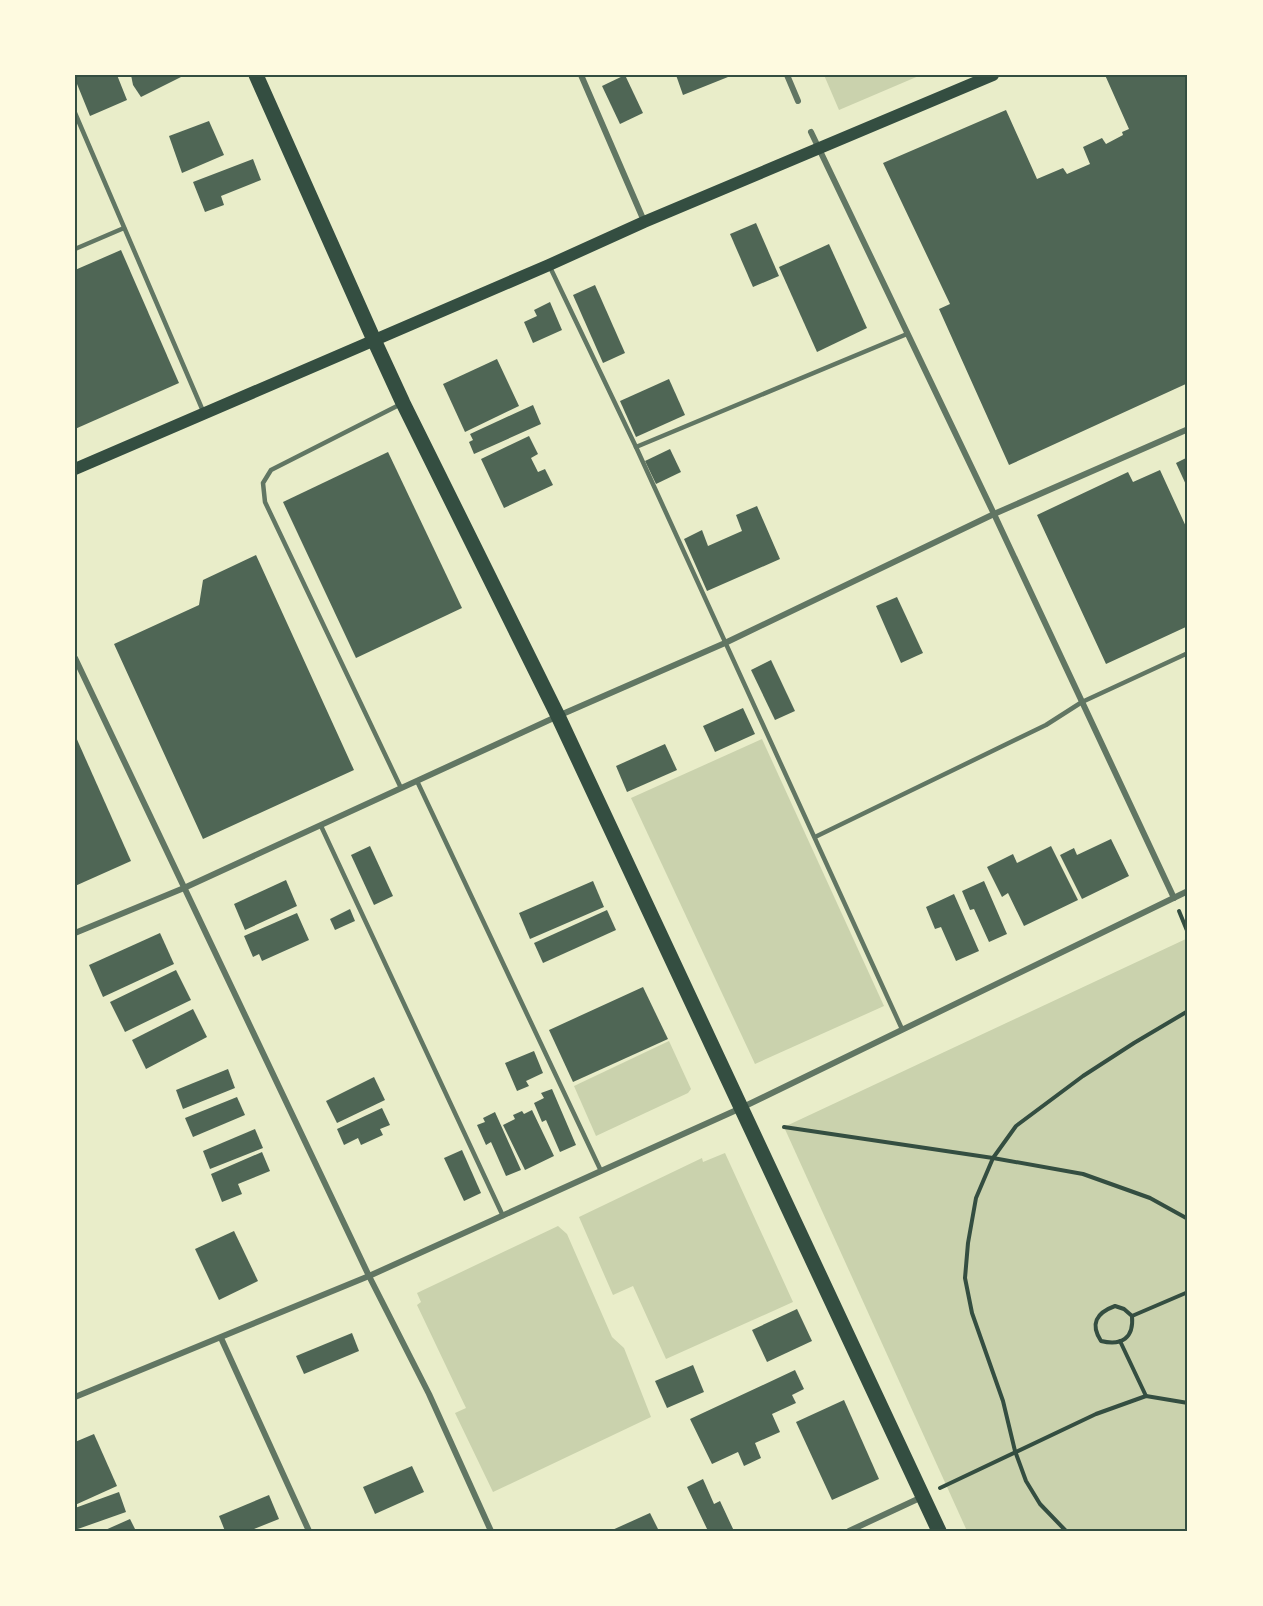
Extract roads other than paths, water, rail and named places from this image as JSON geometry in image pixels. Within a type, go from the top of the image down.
[{"type":"main road","points":[[256,75],[403,403],[558,716],[939,1531]]},
{"type":"main road","points":[[75,469],[644,222],[993,75]]},
{"type":"street","points":[[581,75],[644,222]]},
{"type":"street","points":[[787,75],[798,101]]},
{"type":"street","points":[[810,132],[994,514],[1174,898]]},
{"type":"street","points":[[75,933],[184,888],[321,826],[558,716],[725,643],[994,514],[1186,430]]},
{"type":"street","points":[[75,658],[369,1276],[429,1394],[491,1531]]},
{"type":"street","points":[[75,1397],[369,1276],[602,1172],[741,1108],[1188,891]]},
{"type":"street","points":[[221,1338],[309,1531]]},
{"type":"street","points":[[849,1531],[923,1496]]},
{"type":"lane","points":[[75,113],[204,414]]},
{"type":"lane","points":[[75,249],[124,228]]},
{"type":"lane","points":[[549,265],[636,447],[902,1029]]},
{"type":"lane","points":[[636,447],[907,334]]},
{"type":"lane","points":[[401,788],[265,502],[263,483],[271,470],[403,403]]},
{"type":"lane","points":[[814,837],[1046,725],[1082,702],[1188,653]]},
{"type":"lane","points":[[417,781],[602,1172]]},
{"type":"lane","points":[[321,826],[503,1216]]}]
